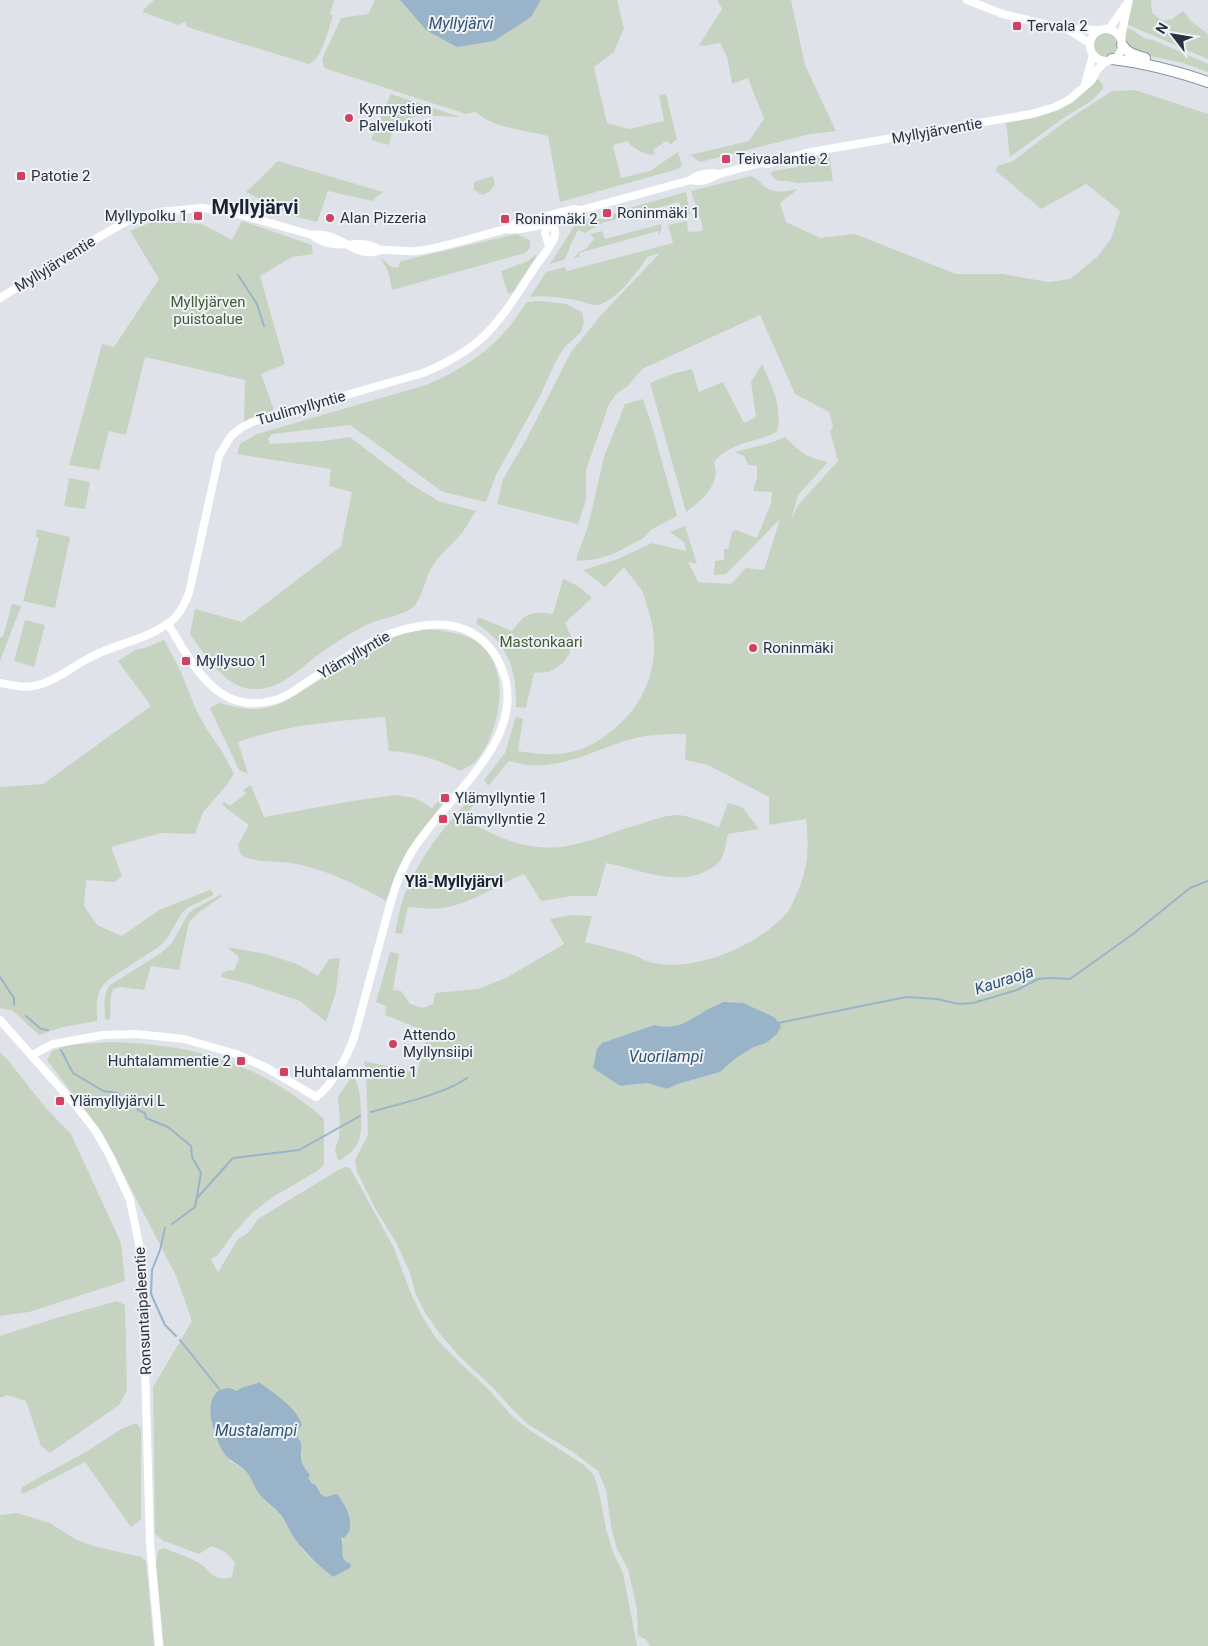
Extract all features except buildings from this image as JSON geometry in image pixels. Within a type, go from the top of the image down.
[{"type":"highway","points":[[1121,41],[1126,50],[1132,54],[1179,66],[1208,77]]},
{"type":"highway","points":[[1109,60],[1141,63],[1173,70],[1208,82]]},
{"type":"street","points":[[967,0],[1003,14],[1069,30],[1090,43]]},
{"type":"street","points":[[1097,30],[1092,36],[1090,43],[1090,49],[1093,54],[1098,59],[1109,60],[1119,54],[1129,1]]},
{"type":"street","points":[[1109,29],[1129,1]]},
{"type":"street","points":[[1069,30],[1109,29],[1116,32],[1121,41]]},
{"type":"street","points":[[1085,84],[1093,54]]},
{"type":"street","name":"Myllyjärventie","points":[[0,298],[104,234],[130,220],[159,212],[202,208],[228,211],[312,236],[318,240],[337,245],[346,244],[354,249],[374,252],[380,250],[416,251],[506,229],[513,231],[551,219],[576,215],[581,210],[690,180],[696,182],[708,179],[719,174],[761,163],[765,159],[774,157],[779,159],[1031,114],[1055,107],[1070,99],[1109,60]]},
{"type":"street","name":"Tuulimyllyntie","points":[[0,683],[14,686],[42,684],[92,656],[168,624],[177,616],[189,593],[218,456],[231,436],[240,428],[252,422],[423,373],[446,364],[464,353],[500,319],[549,245],[545,233],[551,219]]},
{"type":"street","name":"Ylämyllyntie","points":[[32,1055],[53,1044],[103,1035],[151,1035],[183,1039],[236,1054],[267,1068],[316,1097],[321,1094],[347,1055],[354,1038],[390,901],[400,874],[411,853],[428,828],[482,764],[499,736],[506,707],[506,686],[502,668],[494,652],[482,640],[460,627],[444,624],[426,625],[389,634],[370,642],[292,692],[275,700],[257,703],[241,702],[224,696],[211,687],[203,678],[168,624]]},
{"type":"street","name":"Ronsuntaipaleentie","points":[[0,1020],[77,1106],[95,1130],[121,1177],[130,1200],[138,1233],[144,1285],[150,1543],[159,1646]]},
{"type":"green space","points":[[154,0],[334,0],[330,14],[333,15],[324,43],[317,57],[309,64],[187,27],[185,22],[178,25],[143,12]]},
{"type":"green space","points":[[375,0],[400,0],[426,30],[531,17],[541,0],[617,0],[624,28],[614,52],[594,67],[607,123],[629,129],[664,121],[659,95],[666,94],[677,139],[671,144],[666,141],[653,150],[655,153],[652,155],[643,153],[630,145],[628,141],[613,145],[621,178],[650,171],[678,152],[682,166],[678,169],[560,202],[548,136],[500,125],[482,117],[476,112],[466,114],[324,68],[322,59],[341,18],[368,14]]},
{"type":"green space","points":[[717,0],[791,0],[805,65],[836,131],[810,134],[700,162],[690,155],[749,141],[764,119],[748,78],[732,84],[727,57],[720,43],[699,45],[722,9]]},
{"type":"green space","points":[[1134,0],[1151,0],[1152,13],[1163,21],[1172,19],[1183,11],[1192,22],[1208,34],[1208,59],[1126,24]]},
{"type":"green space","points":[[1126,28],[1149,40],[1153,40],[1208,64],[1208,72],[1183,63],[1132,52],[1126,44]]},
{"type":"green space","points":[[1106,33],[1114,37],[1118,45],[1114,53],[1106,57],[1098,53],[1094,45],[1098,37]]},
{"type":"green space","points":[[1098,79],[1103,85],[1103,89],[1091,101],[1062,119],[1010,157],[1006,123],[1055,111],[1075,100]]},
{"type":"green space","points":[[1135,90],[1208,114],[1208,1646],[650,1646],[646,1639],[638,1636],[637,1610],[628,1569],[617,1549],[611,1527],[606,1490],[598,1471],[573,1452],[529,1425],[515,1412],[459,1356],[440,1334],[416,1295],[410,1273],[397,1244],[375,1208],[357,1172],[355,1160],[368,1135],[364,1061],[417,1073],[428,1032],[385,1015],[386,1006],[376,1002],[390,952],[399,954],[393,990],[401,991],[410,1004],[423,1008],[433,1004],[435,993],[478,989],[506,978],[564,944],[550,919],[571,915],[592,916],[585,942],[624,952],[652,962],[672,965],[709,959],[728,953],[763,934],[789,910],[801,883],[806,865],[808,839],[806,819],[769,825],[769,797],[708,765],[685,760],[686,734],[639,737],[581,757],[554,764],[527,765],[509,761],[488,786],[484,780],[505,753],[516,716],[523,719],[518,751],[544,754],[571,752],[594,744],[614,729],[637,704],[645,690],[650,675],[654,643],[652,626],[642,591],[624,567],[605,587],[583,570],[618,559],[652,543],[686,551],[684,542],[670,532],[685,526],[697,564],[688,562],[698,582],[731,584],[746,568],[764,570],[780,519],[726,574],[714,575],[715,561],[724,560],[724,549],[728,549],[732,532],[736,530],[757,538],[771,503],[772,492],[753,491],[757,478],[757,466],[748,465],[744,456],[735,452],[767,444],[785,437],[804,454],[828,462],[798,495],[791,521],[798,505],[838,461],[830,431],[833,427],[829,412],[795,394],[760,315],[642,369],[627,387],[617,393],[609,404],[586,470],[586,500],[578,524],[497,504],[503,479],[526,440],[571,352],[602,314],[660,253],[647,257],[624,287],[602,304],[593,305],[555,297],[530,297],[546,272],[565,267],[567,271],[673,243],[668,225],[687,221],[688,232],[702,231],[703,228],[691,191],[750,176],[756,178],[771,190],[780,192],[798,189],[780,203],[786,222],[820,238],[855,234],[956,274],[1002,274],[1049,282],[1070,279],[1097,257],[1111,239],[1120,211],[1086,184],[1041,209],[996,171],[997,166],[1013,161],[1063,123],[1112,91]],"holes":[[[703,1012],[760,1012],[774,1017],[766,1043],[754,1047],[736,1058],[720,1072],[667,1089],[647,1083],[620,1086],[593,1068],[602,1043],[654,1025],[674,1026],[692,1019]]]},
{"type":"green space","points":[[391,94],[460,117],[419,115],[394,125],[389,145],[371,140]]},
{"type":"green space","points":[[829,152],[833,181],[796,183],[779,181],[771,174],[773,171],[797,167],[802,161]]},
{"type":"green space","points":[[278,161],[383,192],[372,201],[328,191],[317,222],[293,216],[246,192]]},
{"type":"green space","points":[[493,176],[495,185],[489,192],[482,195],[474,190],[474,182]]},
{"type":"green space","points":[[686,192],[690,215],[683,216],[679,202],[602,223],[585,233],[578,230],[564,260],[550,264],[575,225],[589,220],[607,218],[622,210]]},
{"type":"green space","name":"Myllyjärven puistoalue","points":[[154,221],[202,224],[232,240],[242,221],[312,245],[313,254],[292,257],[260,276],[285,364],[261,374],[274,410],[244,422],[245,380],[145,357],[126,435],[109,431],[99,470],[69,465],[102,344],[114,347],[159,279],[130,231]]},
{"type":"green space","points":[[661,224],[662,228],[659,235],[658,231],[579,253],[580,257],[574,258],[579,252],[586,249],[594,239],[590,234],[602,231],[605,239]]},
{"type":"green space","points":[[516,234],[530,240],[530,248],[525,253],[392,290],[389,274],[381,258],[390,266],[398,268],[401,261]]},
{"type":"green space","points":[[535,255],[536,257],[513,292],[508,294],[501,271],[528,261]]},
{"type":"green space","points":[[542,301],[566,304],[582,312],[584,323],[581,332],[564,348],[555,363],[540,396],[496,475],[486,502],[443,492],[350,425],[272,434],[268,439],[270,444],[323,441],[350,437],[411,484],[438,501],[476,511],[462,533],[435,563],[418,601],[411,609],[354,631],[286,679],[267,688],[245,688],[229,680],[207,658],[190,634],[195,609],[242,622],[341,546],[352,492],[329,486],[331,469],[237,454],[240,444],[257,434],[426,385],[466,364],[493,344],[508,328],[527,302]]},
{"type":"green space","points":[[762,364],[778,406],[777,432],[727,450],[720,455],[714,462],[716,475],[713,483],[707,493],[686,512],[650,383],[672,374],[692,369],[699,392],[723,382],[744,423],[756,417],[751,382]]},
{"type":"green space","points":[[643,399],[677,516],[652,529],[642,539],[613,554],[597,559],[577,561],[588,526],[604,457],[625,404]]},
{"type":"green space","points":[[69,478],[90,482],[85,509],[64,506]]},
{"type":"green space","points":[[37,529],[70,537],[55,608],[23,601],[39,538],[36,537]]},
{"type":"green space","name":"Mastonkaari","points":[[563,579],[578,586],[592,598],[565,623],[571,636],[570,653],[562,664],[549,672],[534,673],[526,708],[516,707],[515,681],[508,659],[496,640],[476,623],[478,617],[512,631],[521,620],[529,615],[534,613],[553,614]]},
{"type":"green space","points":[[12,604],[21,606],[0,661],[0,637],[3,637]]},
{"type":"green space","points":[[25,620],[45,625],[34,667],[14,661]]},
{"type":"green space","points":[[426,629],[469,637],[481,645],[491,657],[497,671],[499,703],[496,719],[491,735],[476,761],[460,771],[426,757],[389,751],[385,717],[329,722],[274,731],[238,742],[248,774],[239,770],[210,708],[219,703],[247,709],[265,708],[279,704],[380,643],[410,632]]},
{"type":"green space","points":[[164,640],[180,670],[197,712],[234,774],[203,812],[195,834],[161,833],[111,847],[122,876],[115,882],[86,880],[84,906],[97,925],[122,936],[159,910],[210,890],[213,895],[187,908],[166,940],[104,984],[97,998],[97,1021],[63,1027],[39,1035],[13,1011],[0,1008],[0,787],[43,784],[151,706],[118,661],[135,650]]},
{"type":"green space","points":[[251,785],[264,817],[396,795],[415,798],[432,808],[440,799],[444,802],[408,850],[396,873],[386,901],[354,884],[320,870],[290,863],[254,860],[241,855],[238,845],[249,825],[222,805],[224,802],[230,806],[246,793],[243,790]]},
{"type":"green space","points":[[468,801],[474,804],[464,819],[502,838],[529,846],[558,847],[579,843],[672,815],[688,817],[719,827],[728,803],[742,807],[759,829],[728,834],[725,850],[717,864],[696,875],[684,877],[658,876],[606,863],[597,896],[572,896],[541,901],[524,874],[458,905],[438,908],[408,907],[402,934],[395,933],[407,888],[421,861],[448,824]]},
{"type":"green space","points":[[220,895],[222,896],[189,922],[179,970],[151,966],[144,990],[120,987],[113,989],[110,1019],[105,1020],[105,997],[110,985],[161,953],[172,943],[188,914]]},
{"type":"green space","points":[[228,947],[266,954],[297,964],[318,976],[329,959],[340,958],[336,992],[326,1022],[300,1001],[221,977],[222,973],[228,970],[234,971],[239,958]]},
{"type":"green space","points":[[110,1042],[170,1047],[198,1052],[224,1060],[275,1084],[300,1100],[324,1119],[324,1165],[273,1197],[252,1213],[233,1234],[218,1255],[211,1259],[218,1272],[238,1239],[248,1233],[258,1219],[340,1169],[350,1168],[393,1246],[412,1296],[436,1338],[490,1391],[512,1416],[528,1429],[584,1465],[594,1475],[606,1529],[613,1552],[623,1573],[637,1646],[164,1646],[156,1564],[158,1551],[163,1548],[189,1558],[220,1578],[232,1577],[235,1562],[225,1552],[212,1546],[199,1554],[164,1541],[155,1534],[153,1387],[192,1321],[176,1276],[103,1134],[47,1060],[52,1051],[68,1045]],"holes":[[[259,1382],[285,1402],[298,1430],[302,1452],[301,1459],[304,1468],[310,1475],[308,1478],[325,1497],[337,1495],[343,1501],[351,1525],[341,1537],[343,1541],[342,1553],[348,1564],[333,1577],[305,1553],[278,1512],[265,1501],[255,1488],[251,1476],[242,1467],[229,1461],[225,1388],[234,1388],[237,1391]]]},
{"type":"green space","points":[[0,1053],[7,1059],[45,1107],[71,1134],[121,1243],[125,1281],[29,1312],[0,1316]]},
{"type":"green space","points":[[353,1074],[360,1097],[360,1135],[356,1147],[338,1161],[335,1149],[339,1139],[338,1097]]},
{"type":"green space","points":[[117,1301],[125,1305],[127,1390],[119,1405],[50,1453],[41,1446],[26,1401],[7,1395],[0,1398],[0,1336]]},
{"type":"green space","points":[[136,1423],[141,1429],[141,1519],[131,1527],[85,1462],[23,1494],[21,1491],[22,1487],[89,1450],[121,1429]]},
{"type":"green space","points":[[17,1513],[50,1523],[75,1539],[93,1546],[141,1557],[146,1561],[154,1646],[0,1646],[0,1515]]},
{"type":"water","name":"Myllyjärvi","points":[[400,0],[541,0],[531,17],[494,41],[457,47],[426,30]]},
{"type":"water","name":"Vuorilampi","points":[[723,1002],[743,1003],[774,1017],[781,1026],[777,1034],[766,1043],[754,1047],[736,1058],[720,1072],[667,1089],[647,1083],[620,1086],[593,1068],[597,1049],[602,1043],[654,1025],[668,1027],[680,1025]]},
{"type":"water","name":"Mustalampi","points":[[259,1382],[290,1406],[299,1418],[302,1425],[298,1430],[301,1460],[310,1475],[308,1478],[325,1497],[337,1494],[347,1510],[350,1519],[350,1529],[344,1538],[341,1537],[344,1559],[351,1564],[350,1568],[333,1577],[313,1560],[299,1544],[281,1516],[258,1493],[246,1471],[225,1454],[216,1435],[210,1407],[216,1393],[227,1388],[237,1391]]},
{"type":"waterway","points":[[238,275],[257,304],[264,326]]},
{"type":"waterway","name":"Kauraoja","points":[[778,1023],[906,997],[937,999],[959,1004],[973,1003],[1017,990],[1038,979],[1070,979],[1133,934],[1190,888],[1208,881]]},
{"type":"waterway","points":[[0,977],[14,998],[14,1005]]},
{"type":"waterway","points":[[26,1016],[41,1029],[48,1030]]},
{"type":"waterway","points":[[61,1050],[73,1073],[103,1091],[118,1093],[124,1104],[136,1103],[138,1110],[145,1113],[146,1118],[168,1127],[191,1146],[192,1157],[201,1173],[195,1207],[172,1224]]},
{"type":"waterway","points":[[371,1112],[434,1094],[467,1078]]},
{"type":"waterway","points":[[198,1197],[233,1158],[299,1150],[360,1116]]},
{"type":"waterway","points":[[165,1228],[160,1250],[152,1270],[151,1294],[165,1325],[176,1336]]},
{"type":"waterway","points":[[180,1340],[220,1390]]},
{"type":"place","name":"Tervala 2","points":[[1017,26]]},
{"type":"place","name":"Kynnystien Palvelukoti","points":[[349,118]]},
{"type":"place","name":"Teivaalantie 2","points":[[726,159]]},
{"type":"place","name":"Patotie 2","points":[[21,176]]},
{"type":"place","name":"Roninmäki 1","points":[[607,213]]},
{"type":"place","name":"Myllypolku 1","points":[[198,216]]},
{"type":"place","name":"Alan Pizzeria","points":[[330,218]]},
{"type":"place","name":"Roninmäki 2","points":[[505,219]]},
{"type":"place","name":"Roninmäki","points":[[753,648]]},
{"type":"place","name":"Myllysuo 1","points":[[186,661]]},
{"type":"place","name":"Ylämyllyntie 1","points":[[445,798]]},
{"type":"place","name":"Ylämyllyntie 2","points":[[443,819]]},
{"type":"place","name":"Attendo Myllynsiipi","points":[[393,1044]]},
{"type":"place","name":"Huhtalammentie 2","points":[[241,1061]]},
{"type":"place","name":"Huhtalammentie 1","points":[[284,1072]]},
{"type":"place","name":"Ylämyllyjärvi L","points":[[60,1101]]},
{"type":"district","name":"Myllyjärvi","points":[[255,207]]},
{"type":"district","name":"Ylä-Myllyjärvi","points":[[454,881]]}]
